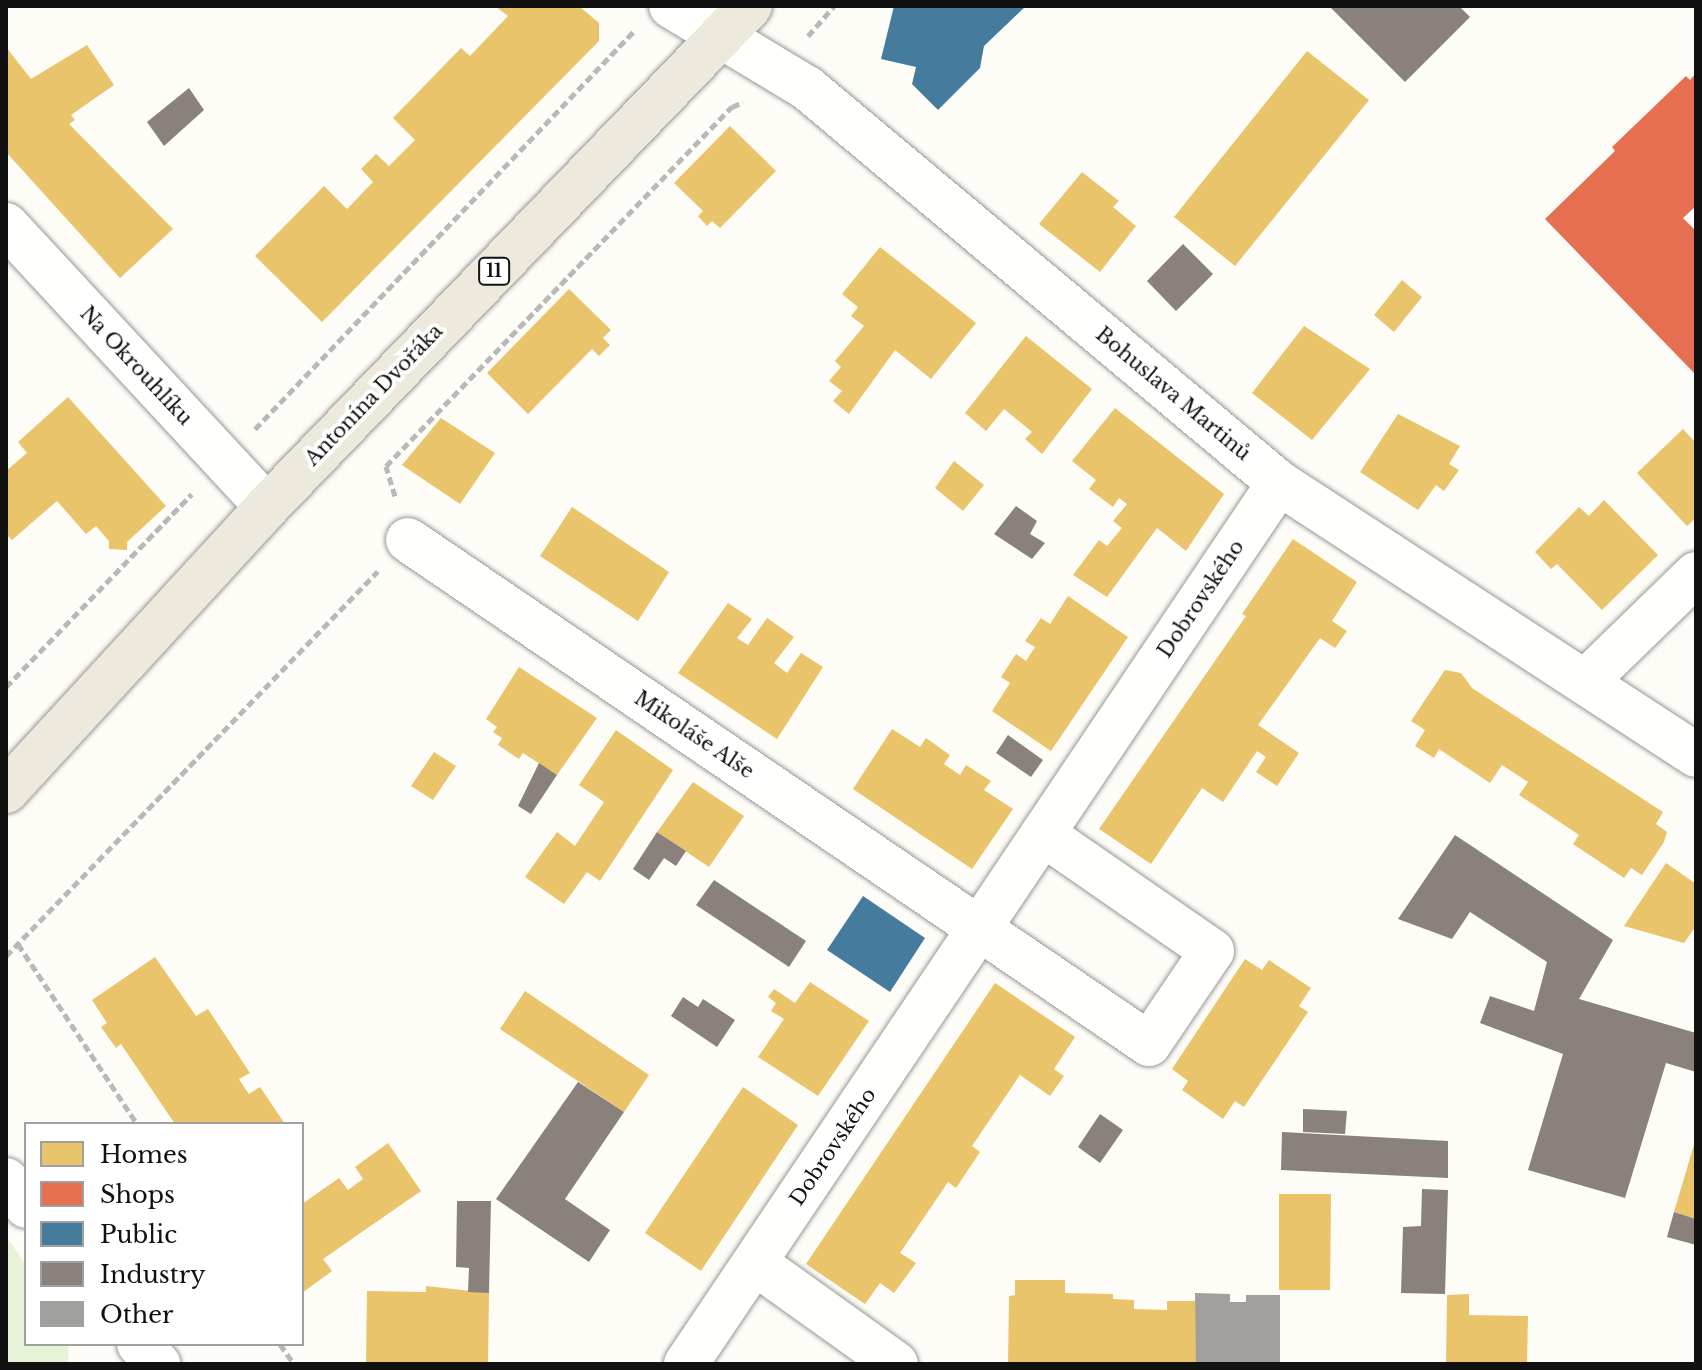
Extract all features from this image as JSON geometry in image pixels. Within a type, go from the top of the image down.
[{"type":"main road","name":"Antonína Dvořáka","points":[[6,791],[267,507],[735,20]]},
{"type":"street","name":"Bohuslava Martinů","points":[[654,16],[735,20],[807,88],[1279,483],[1696,755]]},
{"type":"street","name":"Na Okrouhlíku","points":[[6,225],[267,507]]},
{"type":"street","name":"Dobrovského","points":[[686,1364],[1279,483]]},
{"type":"street","name":"Mikoláše Alše","points":[[408,540],[979,930]]},
{"type":"street","points":[[1585,682],[1696,574]]},
{"type":"street","points":[[979,930],[1149,1044],[1212,951],[1043,834]]},
{"type":"street","points":[[6,1180],[24,1203]]},
{"type":"street","points":[[755,1263],[896,1364]]},
{"type":"street","points":[[141,1346],[158,1364]]},
{"type":"path","points":[[6,687],[654,16]]},
{"type":"path","points":[[18,944],[136,1122]]},
{"type":"path","points":[[281,1346],[294,1364]]},
{"type":"green space","points":[[6,1236],[24,1262],[24,1346],[69,1346],[68,1364],[6,1364]]},
{"type":"building: Homes","points":[[495,6],[579,6],[599,23],[599,41],[322,322],[255,256],[324,186],[347,209],[373,182],[361,169],[376,154],[389,166],[415,140],[393,118],[461,48],[470,56],[508,16]]},
{"type":"building: Homes","points":[[87,45],[114,85],[71,115],[75,120],[69,124],[173,229],[120,278],[6,152],[6,47],[31,79]]},
{"type":"building: Homes","points":[[1307,51],[1369,100],[1235,266],[1174,217]]},
{"type":"building: Homes","points":[[730,126],[776,171],[720,228],[712,221],[707,226],[698,216],[703,211],[674,183]]},
{"type":"building: Homes","points":[[1082,172],[1119,201],[1113,207],[1136,226],[1100,272],[1039,224]]},
{"type":"building: Homes","points":[[880,247],[976,323],[931,379],[895,350],[849,414],[833,401],[842,391],[829,381],[841,367],[835,361],[864,326],[851,316],[858,307],[842,294]]},
{"type":"building: Homes","points":[[1402,280],[1422,297],[1394,332],[1374,315]]},
{"type":"building: Homes","points":[[569,289],[611,330],[603,338],[610,345],[599,356],[592,349],[528,414],[487,373]]},
{"type":"building: Homes","points":[[1304,326],[1370,369],[1312,440],[1252,393]]},
{"type":"building: Homes","points":[[1026,336],[1092,389],[1042,454],[1025,439],[1032,432],[1004,409],[986,431],[965,413]]},
{"type":"building: Homes","points":[[68,397],[166,506],[127,542],[127,550],[109,549],[109,541],[96,526],[86,534],[57,501],[12,540],[6,534],[6,471],[27,453],[18,442]]},
{"type":"building: Homes","points":[[1115,408],[1224,494],[1186,551],[1157,528],[1107,597],[1073,575],[1099,540],[1107,546],[1122,528],[1113,521],[1127,504],[1119,498],[1113,507],[1089,489],[1096,480],[1072,461]]},
{"type":"building: Homes","points":[[1398,414],[1460,446],[1449,464],[1459,470],[1444,491],[1436,485],[1418,510],[1360,472]]},
{"type":"building: Homes","points":[[441,418],[495,453],[460,504],[402,465]]},
{"type":"building: Homes","points":[[1683,429],[1696,443],[1696,518],[1687,526],[1637,473]]},
{"type":"building: Homes","points":[[954,461],[984,485],[963,511],[935,488]]},
{"type":"building: Homes","points":[[1604,500],[1658,555],[1602,610],[1557,564],[1551,569],[1535,552],[1579,507],[1589,516]]},
{"type":"building: Homes","points":[[572,507],[669,572],[638,621],[540,556]]},
{"type":"building: Homes","points":[[1293,539],[1357,582],[1332,621],[1347,631],[1335,648],[1320,638],[1258,725],[1299,753],[1277,786],[1256,772],[1266,757],[1257,751],[1223,802],[1202,788],[1151,864],[1099,829],[1246,616],[1242,614]]},
{"type":"building: Homes","points":[[1068,596],[1128,637],[1051,751],[992,711],[1010,683],[1001,677],[1016,654],[1026,661],[1035,647],[1025,641],[1041,618],[1050,624]]},
{"type":"building: Homes","points":[[728,603],[752,619],[737,638],[748,645],[767,618],[794,637],[774,663],[787,673],[801,653],[823,667],[777,739],[678,673]]},
{"type":"building: Homes","points":[[519,667],[597,718],[557,775],[523,753],[519,759],[498,745],[502,738],[493,732],[497,727],[486,719]]},
{"type":"building: Homes","points":[[1445,670],[1461,673],[1472,688],[1663,812],[1656,824],[1667,832],[1664,842],[1642,875],[1631,868],[1624,878],[1573,844],[1579,835],[1519,795],[1528,782],[1502,765],[1490,783],[1439,749],[1434,758],[1415,746],[1425,730],[1411,721]]},
{"type":"building: Homes","points":[[892,729],[920,747],[926,738],[950,755],[944,764],[960,775],[966,765],[991,781],[984,790],[1013,809],[972,869],[853,789]]},
{"type":"building: Homes","points":[[616,730],[673,770],[600,881],[587,872],[564,904],[525,877],[557,832],[575,846],[604,802],[579,785]]},
{"type":"building: Homes","points":[[434,752],[456,766],[433,800],[411,786]]},
{"type":"building: Homes","points":[[693,782],[744,816],[709,867],[657,832]]},
{"type":"building: Homes","points":[[1666,863],[1696,884],[1696,926],[1684,943],[1624,926]]},
{"type":"building: Homes","points":[[155,957],[196,1016],[208,1009],[250,1073],[239,1079],[249,1094],[260,1087],[284,1122],[174,1122],[121,1044],[116,1048],[101,1027],[107,1023],[92,1000]]},
{"type":"building: Homes","points":[[1245,959],[1262,970],[1269,960],[1311,988],[1299,1006],[1308,1012],[1244,1107],[1235,1101],[1223,1119],[1182,1090],[1188,1081],[1172,1069]]},
{"type":"building: Homes","points":[[810,982],[869,1021],[818,1096],[758,1057],[784,1019],[771,1011],[776,1003],[768,997],[774,989],[795,1003]]},
{"type":"building: Homes","points":[[995,983],[1075,1037],[1054,1069],[1064,1076],[1050,1096],[1020,1075],[972,1146],[980,1152],[956,1188],[948,1182],[900,1253],[916,1263],[894,1293],[880,1283],[865,1304],[806,1264]]},
{"type":"building: Homes","points":[[525,991],[649,1075],[624,1112],[500,1029]]},
{"type":"building: Homes","points":[[743,1087],[798,1125],[701,1271],[645,1233]]},
{"type":"building: Homes","points":[[1696,1138],[1696,1219],[1674,1212]]},
{"type":"building: Homes","points":[[388,1143],[421,1191],[323,1259],[332,1271],[304,1292],[304,1203],[339,1178],[348,1190],[363,1179],[355,1167]]},
{"type":"building: Homes","points":[[1279,1194],[1331,1194],[1330,1290],[1279,1290]]},
{"type":"building: Homes","points":[[1015,1280],[1065,1280],[1065,1293],[1113,1294],[1113,1299],[1134,1300],[1134,1309],[1167,1310],[1167,1301],[1196,1301],[1196,1364],[1008,1364],[1009,1296],[1015,1295]]},
{"type":"building: Homes","points":[[426,1286],[489,1293],[488,1364],[366,1364],[367,1291],[426,1292]]},
{"type":"building: Homes","points":[[1469,1294],[1469,1315],[1528,1316],[1527,1364],[1446,1364],[1447,1295]]},
{"type":"building: Shops","points":[[1696,73],[1696,206],[1683,218],[1696,231],[1696,375],[1545,219],[1615,151],[1612,147],[1686,76],[1690,80]]},
{"type":"building: Public","points":[[894,6],[1026,6],[984,46],[980,68],[938,110],[912,84],[916,67],[881,59]]},
{"type":"building: Public","points":[[863,896],[925,938],[890,992],[827,950]]},
{"type":"building: Industry","points":[[1329,6],[1459,6],[1470,17],[1405,82]]},
{"type":"building: Industry","points":[[189,88],[204,110],[164,146],[147,122]]},
{"type":"building: Industry","points":[[1183,244],[1213,274],[1176,311],[1147,281]]},
{"type":"building: Industry","points":[[1016,506],[1037,521],[1030,534],[1045,543],[1032,559],[994,534]]},
{"type":"building: Industry","points":[[1008,735],[1043,760],[1031,777],[996,753]]},
{"type":"building: Industry","points":[[539,763],[557,775],[531,814],[518,806]]},
{"type":"building: Industry","points":[[657,832],[686,851],[676,866],[664,858],[649,880],[633,869]]},
{"type":"building: Industry","points":[[1455,835],[1613,940],[1579,999],[1696,1033],[1696,1072],[1666,1063],[1625,1198],[1528,1170],[1563,1054],[1480,1023],[1490,996],[1534,1011],[1547,962],[1470,912],[1452,939],[1398,919]]},
{"type":"building: Industry","points":[[714,880],[806,941],[789,967],[696,905]]},
{"type":"building: Industry","points":[[683,997],[698,1007],[703,999],[735,1020],[717,1047],[671,1016]]},
{"type":"building: Industry","points":[[578,1082],[624,1112],[565,1199],[610,1230],[589,1262],[496,1199]]},
{"type":"building: Industry","points":[[1303,1109],[1347,1111],[1345,1134],[1303,1132]]},
{"type":"building: Industry","points":[[1100,1114],[1123,1130],[1100,1163],[1078,1147]]},
{"type":"building: Industry","points":[[1282,1132],[1448,1141],[1448,1178],[1281,1170]]},
{"type":"building: Industry","points":[[1422,1189],[1448,1190],[1445,1294],[1401,1293],[1403,1227],[1421,1226]]},
{"type":"building: Industry","points":[[457,1201],[491,1201],[489,1293],[468,1292],[469,1268],[456,1267]]},
{"type":"building: Industry","points":[[1674,1212],[1696,1219],[1696,1245],[1667,1237]]},
{"type":"building: Other","points":[[1195,1293],[1230,1294],[1230,1302],[1246,1302],[1246,1295],[1280,1295],[1280,1364],[1196,1364]]}]
